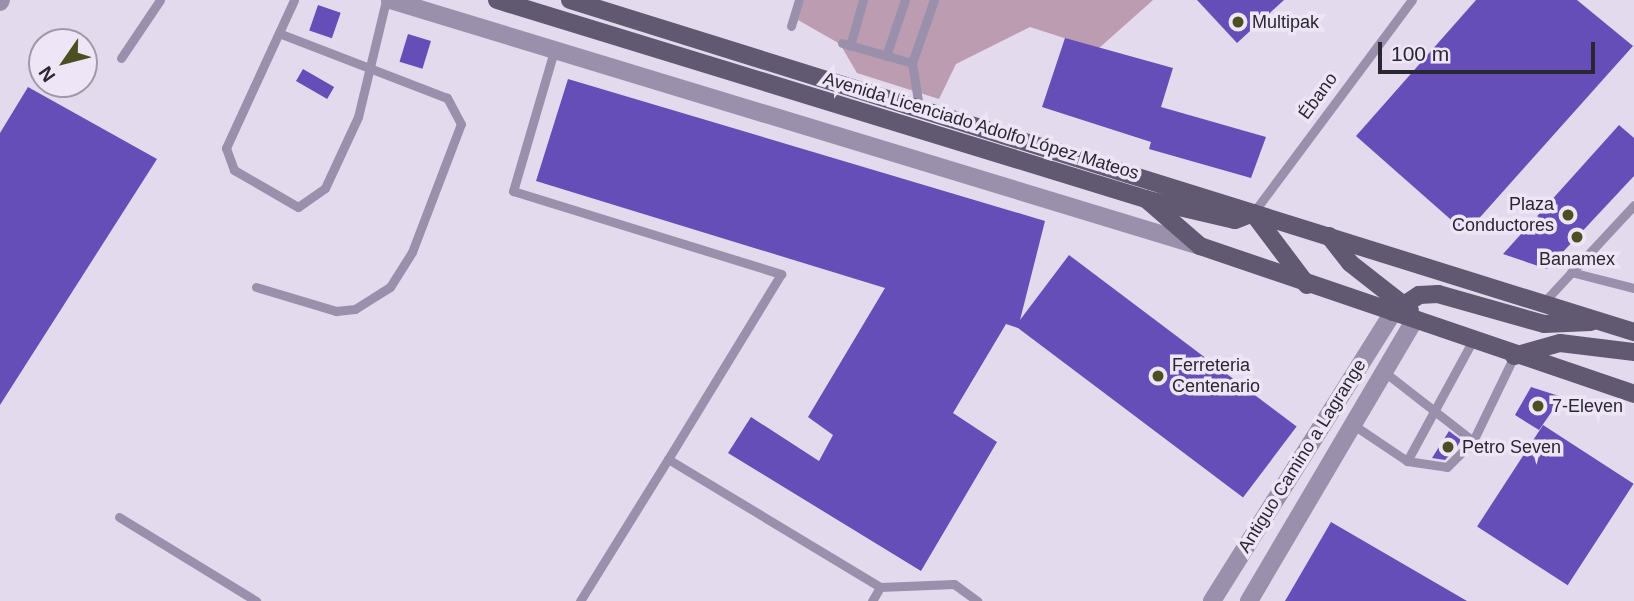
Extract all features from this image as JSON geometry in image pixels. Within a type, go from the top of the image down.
[{"type":"main road","name":"Avenida Licenciado Adolfo López Mateos","points":[[497,0],[1146,199],[1200,246],[1307,285],[1399,307]]},
{"type":"main road","name":"Avenida Licenciado Adolfo López Mateos","points":[[570,0],[592,3],[1634,331]]},
{"type":"main road","points":[[1146,199],[1235,220],[1253,213],[1307,285]]},
{"type":"main road","points":[[1329,236],[1350,263],[1415,319],[1514,356],[1634,394]]},
{"type":"main road","points":[[1399,307],[1438,295],[1544,324],[1602,321]]},
{"type":"main road","points":[[1514,356],[1560,343],[1634,352]]},
{"type":"street","points":[[388,0],[1200,246]]},
{"type":"street","name":"Antiguo Camino a Lagrange","points":[[1212,601],[1399,307]]},
{"type":"street","name":"Antiguo Camino a Lagrange","points":[[1249,601],[1387,374],[1415,319]]},
{"type":"lane","points":[[121,58],[160,0]]},
{"type":"lane","points":[[294,0],[281,34],[226,148],[234,170],[288,204],[309,204],[325,188],[372,73],[388,0]]},
{"type":"lane","points":[[791,26],[799,0]]},
{"type":"lane","points":[[863,0],[846,44],[912,63]]},
{"type":"lane","points":[[886,56],[905,0]]},
{"type":"lane","points":[[919,107],[912,63],[934,0]]},
{"type":"lane","name":"Ébano","points":[[1253,213],[1412,0]]},
{"type":"lane","points":[[256,287],[336,311],[373,300],[403,273],[458,136],[460,113],[447,98],[372,73],[281,34]]},
{"type":"lane","points":[[554,51],[513,191],[781,274],[580,601]]},
{"type":"lane","points":[[1543,303],[1634,205]]},
{"type":"lane","points":[[1571,272],[1634,288]]},
{"type":"lane","points":[[1407,461],[1473,340]]},
{"type":"lane","points":[[1355,426],[1407,461],[1447,467],[1473,441],[1514,356]]},
{"type":"lane","points":[[1387,374],[1473,441]]},
{"type":"lane","points":[[668,459],[880,587],[954,584],[977,601]]},
{"type":"lane","points":[[118,517],[256,601]]},
{"type":"lane","points":[[872,601],[880,587]]},
{"type":"shaded area","points":[[804,0],[1153,0],[1098,49],[1030,27],[956,64],[939,99],[857,73],[840,44],[798,20]]},
{"type":"building","name":"Multipak","points":[[1197,0],[1284,0],[1237,43]]},
{"type":"building","points":[[1476,0],[1577,0],[1633,46],[1466,233],[1356,136]]},
{"type":"building","points":[[318,5],[341,13],[332,38],[309,31]]},
{"type":"building","points":[[408,34],[431,41],[422,69],[400,62]]},
{"type":"building","points":[[1065,38],[1173,68],[1161,107],[1266,137],[1251,178],[1149,149],[1151,142],[1042,107]]},
{"type":"building","points":[[303,69],[334,87],[327,99],[296,81]]},
{"type":"building","points":[[568,79],[1045,221],[1018,328],[1006,324],[953,413],[997,442],[921,571],[728,453],[751,417],[819,461],[833,435],[808,417],[885,288],[536,181]]},
{"type":"building","points":[[28,87],[28,98],[48,98],[157,159],[0,405],[0,133]]},
{"type":"building","name":"Plaza Conductores","points":[[1619,125],[1634,138],[1634,176],[1547,269],[1503,254]]},
{"type":"building","name":"Ferreteria Centenario","points":[[1069,255],[1297,427],[1243,498],[1015,326]]},
{"type":"building","name":"7-Eleven","points":[[1531,387],[1562,397],[1539,430],[1515,415]]},
{"type":"building","points":[[1543,425],[1634,484],[1568,585],[1477,526]]},
{"type":"building","points":[[1449,431],[1461,440],[1456,448],[1445,460],[1432,458]]},
{"type":"building","points":[[1331,522],[1467,601],[1285,601]]},
{"type":"place","name":"Multipak","points":[[1238,22]]},
{"type":"place","name":"Plaza Conductores","points":[[1568,215]]},
{"type":"place","name":"Banamex","points":[[1577,237]]},
{"type":"place","name":"Ferreteria Centenario","points":[[1158,376]]},
{"type":"place","name":"7-Eleven","points":[[1538,406]]},
{"type":"place","name":"Petro Seven","points":[[1448,447]]}]
